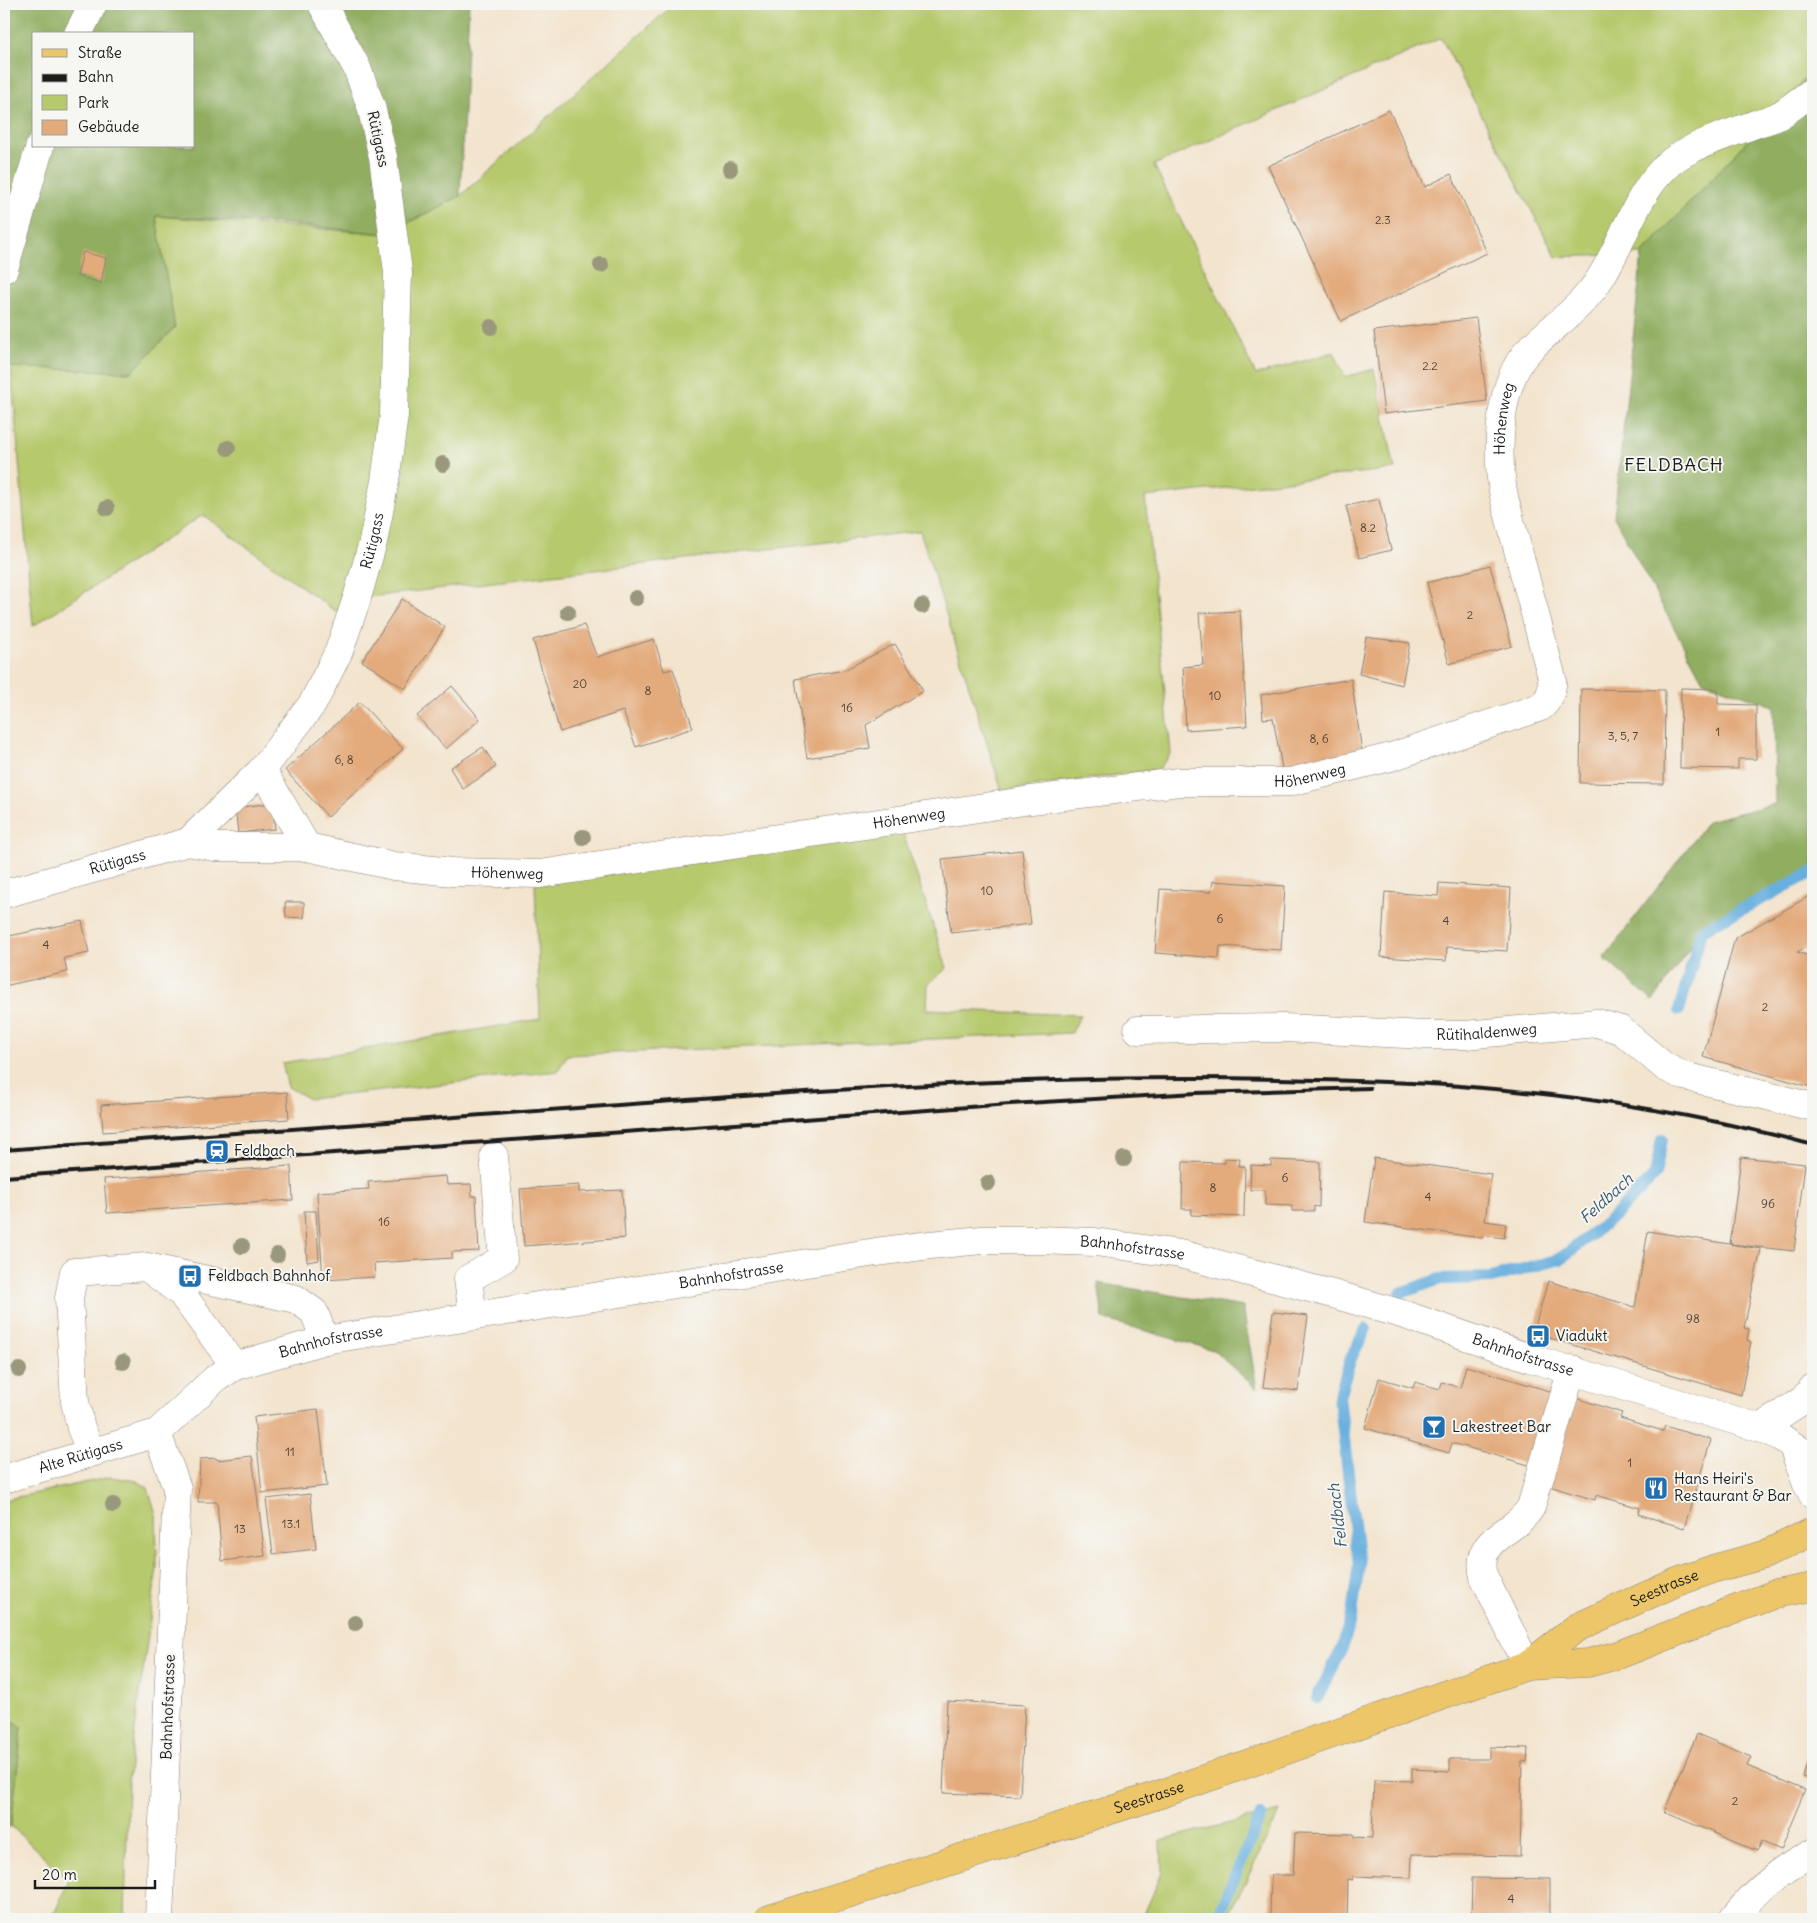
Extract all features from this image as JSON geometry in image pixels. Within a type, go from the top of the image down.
[{"type":"main road","name":"Seestrasse","points":[[1527,1666],[1576,1628],[1677,1582],[1716,1568],[1764,1555],[1813,1531]]},
{"type":"main road","name":"Seestrasse","points":[[769,1919],[1158,1795],[1527,1666],[1588,1663],[1618,1655],[1775,1594],[1813,1587]]},
{"type":"street","points":[[79,32],[93,4]]},
{"type":"street","name":"Rütigass","points":[[4,894],[188,842],[262,770],[313,703],[339,650],[357,598],[373,542],[385,481],[394,415],[398,272],[383,157],[371,106],[358,68],[322,4]]},
{"type":"street","name":"Höhenweg","points":[[188,842],[215,847],[307,847],[394,866],[453,872],[540,874],[1041,798],[1179,782],[1290,782],[1391,757],[1541,707],[1547,701],[1552,688],[1552,678],[1505,501],[1500,474],[1499,459],[1502,421],[1513,378],[1529,350],[1571,314],[1594,288],[1612,258],[1647,189],[1662,170],[1682,155],[1696,148],[1779,115],[1813,90]]},
{"type":"street","points":[[4,269],[39,148]]},
{"type":"street","points":[[262,770],[307,847]]},
{"type":"street","name":"Rütihaldenweg","points":[[1138,1030],[1284,1028],[1457,1035],[1597,1023],[1621,1030],[1665,1067],[1684,1076],[1813,1107]]},
{"type":"street","points":[[473,1316],[468,1279],[503,1259],[494,1156]]},
{"type":"street","name":"Bahnhofstrasse","points":[[159,1919],[177,1488],[157,1433],[215,1379],[235,1366],[325,1340],[930,1244],[1001,1240],[1095,1242],[1180,1254],[1356,1300],[1530,1358],[1572,1369],[1760,1428],[1779,1436],[1803,1453],[1806,1482],[1813,1495]]},
{"type":"street","points":[[91,1452],[81,1428],[75,1402],[69,1298],[74,1272],[147,1267],[296,1299],[314,1312],[325,1340]]},
{"type":"street","points":[[147,1267],[181,1292],[235,1366]]},
{"type":"street","points":[[1527,1666],[1484,1577],[1482,1570],[1484,1552],[1493,1540],[1521,1520],[1531,1507],[1572,1369]]},
{"type":"street","points":[[1760,1428],[1803,1400],[1813,1388]]},
{"type":"street","name":"Alte Rütigass","points":[[4,1479],[157,1433]]},
{"type":"street","points":[[1733,1919],[1752,1897],[1772,1879],[1813,1853]]},
{"type":"green space","points":[[4,4],[469,4],[460,196],[386,234],[276,223],[156,216],[175,327],[132,372],[4,367]]},
{"type":"green space","points":[[674,4],[1813,4],[1813,70],[1642,254],[1556,257],[1441,38],[1154,165],[1256,375],[1334,352],[1345,377],[1374,369],[1395,469],[1145,497],[1171,753],[1159,769],[1002,791],[920,531],[369,597],[335,611],[203,515],[33,626],[11,367],[132,372],[156,216],[386,234],[460,196]]},
{"type":"green space","points":[[1813,70],[1813,872],[1702,930],[1653,1001],[1604,958],[1708,821],[1775,804],[1774,706],[1703,681],[1614,517],[1642,254]]},
{"type":"green space","points":[[903,833],[947,968],[928,984],[927,1009],[1080,1015],[1072,1033],[567,1055],[558,1071],[309,1099],[288,1087],[282,1063],[540,1019],[535,884]]},
{"type":"green space","points":[[1098,1283],[1243,1307],[1257,1389],[1213,1350],[1103,1319]]},
{"type":"green space","points":[[111,1477],[137,1481],[148,1488],[156,1514],[157,1568],[128,1781],[125,1919],[52,1919],[69,1880],[11,1826],[22,1727],[4,1715],[4,1500]]},
{"type":"green space","points":[[4,1715],[22,1727],[11,1826],[4,1831]]},
{"type":"green space","points":[[1280,1811],[1226,1919],[1142,1919],[1162,1873],[1161,1840]]},
{"type":"building","points":[[1389,110],[1425,187],[1451,174],[1487,253],[1341,321],[1268,166]]},
{"type":"building","points":[[83,252],[106,258],[101,283],[77,276]]},
{"type":"building","points":[[1476,318],[1487,401],[1384,414],[1374,331]]},
{"type":"building","points":[[1379,499],[1391,550],[1359,558],[1346,506]]},
{"type":"building","points":[[1490,565],[1512,646],[1449,664],[1427,583]]},
{"type":"building","points":[[402,599],[445,627],[405,689],[362,661]]},
{"type":"building","points":[[1240,611],[1247,726],[1186,730],[1183,667],[1203,665],[1199,613]]},
{"type":"building","points":[[584,625],[597,657],[654,639],[664,671],[673,669],[693,728],[636,747],[623,711],[560,732],[533,640]]},
{"type":"building","points":[[1366,637],[1410,643],[1402,685],[1359,674]]},
{"type":"building","points":[[895,644],[923,691],[866,725],[870,748],[807,758],[795,679],[844,670]]},
{"type":"building","points":[[1351,679],[1363,758],[1283,774],[1273,718],[1263,719],[1261,695]]},
{"type":"building","points":[[452,686],[480,719],[446,749],[417,716]]},
{"type":"building","points":[[1681,688],[1718,689],[1718,704],[1756,705],[1756,759],[1738,759],[1738,769],[1680,768]]},
{"type":"building","points":[[1581,689],[1665,690],[1664,784],[1580,783]]},
{"type":"building","points":[[360,702],[403,749],[328,817],[285,770]]},
{"type":"building","points":[[483,747],[496,767],[463,789],[450,768]]},
{"type":"building","points":[[272,803],[275,829],[238,833],[235,808]]},
{"type":"building","points":[[1022,850],[1031,924],[951,933],[942,859]]},
{"type":"building","points":[[1213,881],[1285,886],[1281,950],[1220,946],[1219,958],[1155,953],[1160,889],[1211,892]]},
{"type":"building","points":[[1439,883],[1511,888],[1507,951],[1447,947],[1446,961],[1381,957],[1385,892],[1438,896]]},
{"type":"building","points":[[1813,894],[1813,944],[1797,952],[1813,957],[1813,1079],[1811,1087],[1703,1057],[1735,938]]},
{"type":"building","points":[[285,902],[304,902],[304,918],[286,917]]},
{"type":"building","points":[[82,921],[89,953],[64,958],[67,972],[4,986],[4,937]]},
{"type":"building","points":[[287,1092],[289,1119],[103,1132],[101,1105]]},
{"type":"building","points":[[1741,1157],[1805,1164],[1794,1251],[1730,1244]]},
{"type":"building","points":[[1225,1158],[1240,1159],[1239,1166],[1245,1166],[1244,1217],[1191,1215],[1192,1209],[1182,1209],[1183,1162],[1225,1163]]},
{"type":"building","points":[[1374,1158],[1491,1174],[1485,1221],[1506,1224],[1504,1238],[1483,1235],[1482,1238],[1365,1222]]},
{"type":"building","points":[[1271,1160],[1320,1162],[1319,1207],[1314,1206],[1314,1211],[1292,1211],[1292,1206],[1265,1205],[1265,1190],[1250,1190],[1251,1165],[1271,1166]]},
{"type":"building","points":[[291,1166],[293,1200],[107,1213],[104,1179]]},
{"type":"building","points":[[446,1176],[447,1185],[471,1184],[472,1196],[476,1196],[479,1251],[452,1252],[452,1258],[374,1263],[375,1277],[323,1280],[317,1192],[369,1189],[368,1182]]},
{"type":"building","points":[[579,1185],[579,1192],[622,1190],[625,1238],[524,1246],[520,1189]]},
{"type":"building","points":[[304,1211],[316,1211],[319,1260],[307,1262]]},
{"type":"building","points":[[1648,1231],[1761,1249],[1744,1328],[1749,1329],[1747,1340],[1751,1341],[1741,1395],[1533,1333],[1548,1281],[1635,1307]]},
{"type":"building","points":[[1273,1312],[1308,1316],[1298,1391],[1263,1387]]},
{"type":"building","points":[[1466,1366],[1553,1392],[1532,1466],[1452,1443],[1449,1453],[1365,1428],[1379,1378],[1413,1388],[1415,1382],[1440,1389],[1442,1382],[1460,1388]]},
{"type":"building","points":[[1576,1398],[1622,1413],[1620,1418],[1663,1431],[1665,1426],[1711,1440],[1684,1528],[1638,1514],[1640,1508],[1596,1495],[1595,1500],[1549,1486]]},
{"type":"building","points":[[318,1409],[327,1486],[262,1493],[254,1417]]},
{"type":"building","points":[[252,1456],[265,1556],[222,1561],[217,1502],[198,1502],[200,1459],[216,1458],[217,1460]]},
{"type":"building","points":[[310,1494],[316,1549],[273,1554],[266,1499]]},
{"type":"building","points":[[947,1701],[1025,1705],[1020,1796],[943,1793]]},
{"type":"building","points":[[1697,1734],[1751,1757],[1747,1766],[1805,1790],[1780,1850],[1761,1842],[1757,1851],[1664,1812]]},
{"type":"building","points":[[1813,1741],[1813,1780],[1803,1777]]},
{"type":"building","points":[[1489,1747],[1528,1748],[1527,1762],[1522,1761],[1520,1856],[1412,1854],[1411,1878],[1353,1876],[1353,1880],[1348,1879],[1347,1919],[1270,1919],[1271,1875],[1293,1875],[1295,1833],[1354,1834],[1354,1837],[1372,1838],[1374,1780],[1412,1781],[1412,1769],[1450,1771],[1450,1759],[1489,1759]]},
{"type":"building","points":[[1472,1878],[1550,1879],[1550,1919],[1471,1919]]},
{"type":"waterway","name":"Feldbach","points":[[1679,1010],[1702,930],[1813,872]]},
{"type":"waterway","name":"Feldbach","points":[[1401,1293],[1440,1279],[1491,1278],[1560,1259],[1612,1218],[1655,1175],[1662,1139]]},
{"type":"waterway","name":"Feldbach","points":[[1317,1698],[1342,1649],[1352,1614],[1359,1565],[1339,1397],[1351,1358],[1366,1329]]},
{"type":"waterway","name":"Feldbach","points":[[1217,1919],[1261,1815]]},
{"type":"railway","points":[[4,1150],[687,1100],[923,1085],[1159,1078],[1394,1082],[1514,1091],[1644,1108],[1771,1134],[1813,1145]]},
{"type":"railway","points":[[4,1177],[1010,1104],[1196,1093],[1370,1088]]},
{"type":"place","name":"Feldbach","points":[[217,1151]]},
{"type":"place","name":"Feldbach Bahnhof","points":[[190,1276]]},
{"type":"place","name":"Viadukt","points":[[1538,1336]]},
{"type":"place","name":"Lakestreet Bar","points":[[1434,1427]]},
{"type":"place","name":"Hans Heiri's Restaurant & Bar","points":[[1656,1488]]},
{"type":"district","name":"FELDBACH","points":[[1674,465]]}]
